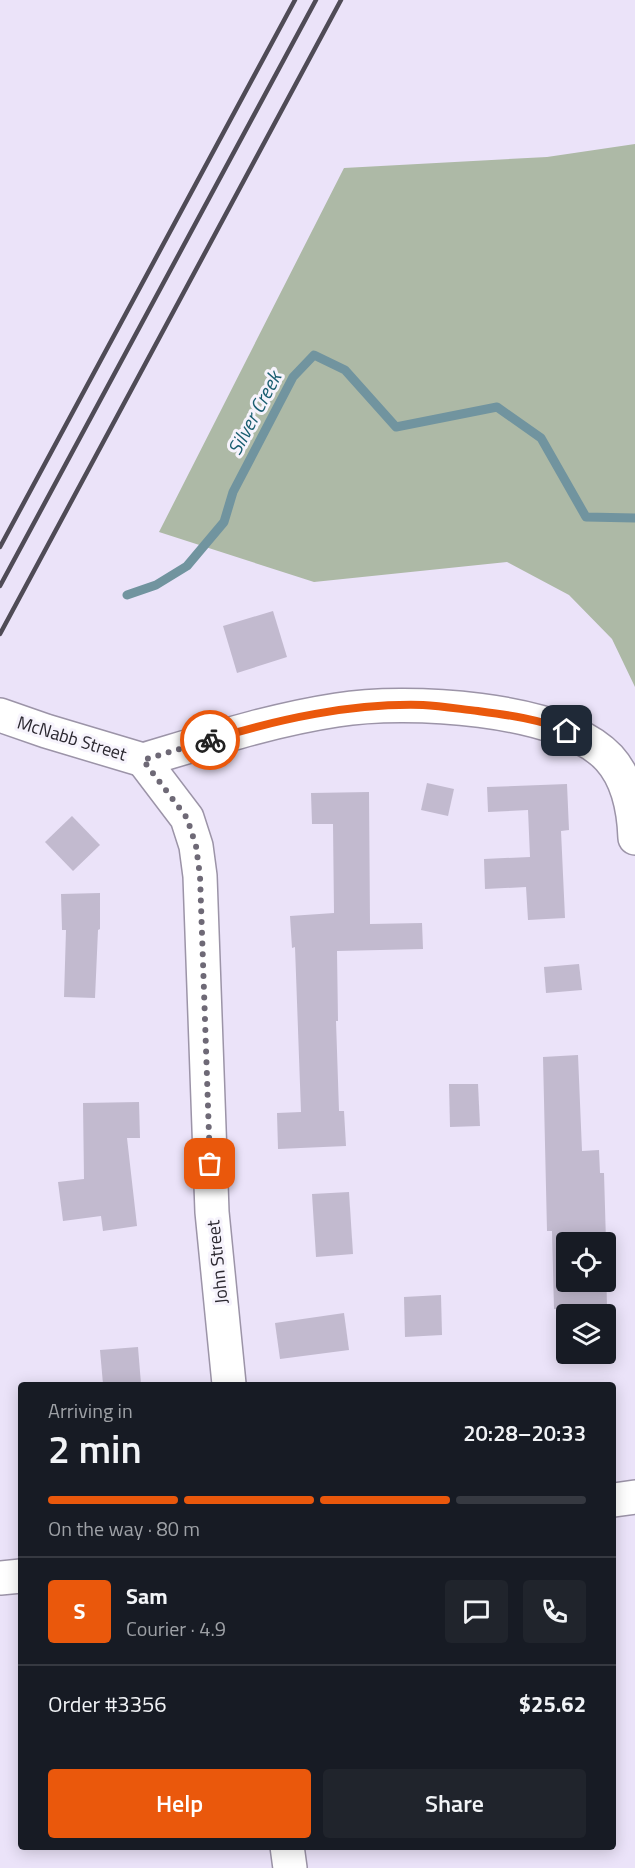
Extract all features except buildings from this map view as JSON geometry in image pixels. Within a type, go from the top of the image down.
[{"type":"street","points":[[143,760],[255,726],[339,709],[423,705],[496,713],[548,723],[586,740],[608,757],[622,775],[628,789],[635,838]]},
{"type":"street","name":"McNabb Street","points":[[0,715],[143,760]]},
{"type":"street","name":"John Street","points":[[143,760],[187,818],[196,846],[200,876],[212,1212],[229,1382]]},
{"type":"street","points":[[616,1500],[635,1497]]},
{"type":"street","points":[[0,1578],[18,1576]]},
{"type":"street","points":[[288,1850],[290,1868]]},
{"type":"green space","points":[[635,144],[635,687],[612,639],[569,595],[507,562],[314,582],[159,532],[344,168],[547,157]]},
{"type":"waterway","name":"Silver Creek","points":[[127,595],[156,585],[187,566],[224,522],[233,492],[293,377],[314,355],[345,370],[396,427],[497,407],[541,438],[586,517],[635,518]]},
{"type":"railway","points":[[0,547],[295,0]]},
{"type":"railway","points":[[0,586],[316,0]]},
{"type":"railway","points":[[0,634],[341,0]]},
{"type":"way so far","points":[[210,740],[143,760],[187,818],[196,846],[200,876],[210,1164]]},
{"type":"route","points":[[210,740],[255,726],[339,709],[423,705],[496,713],[548,723],[567,731]]}]
